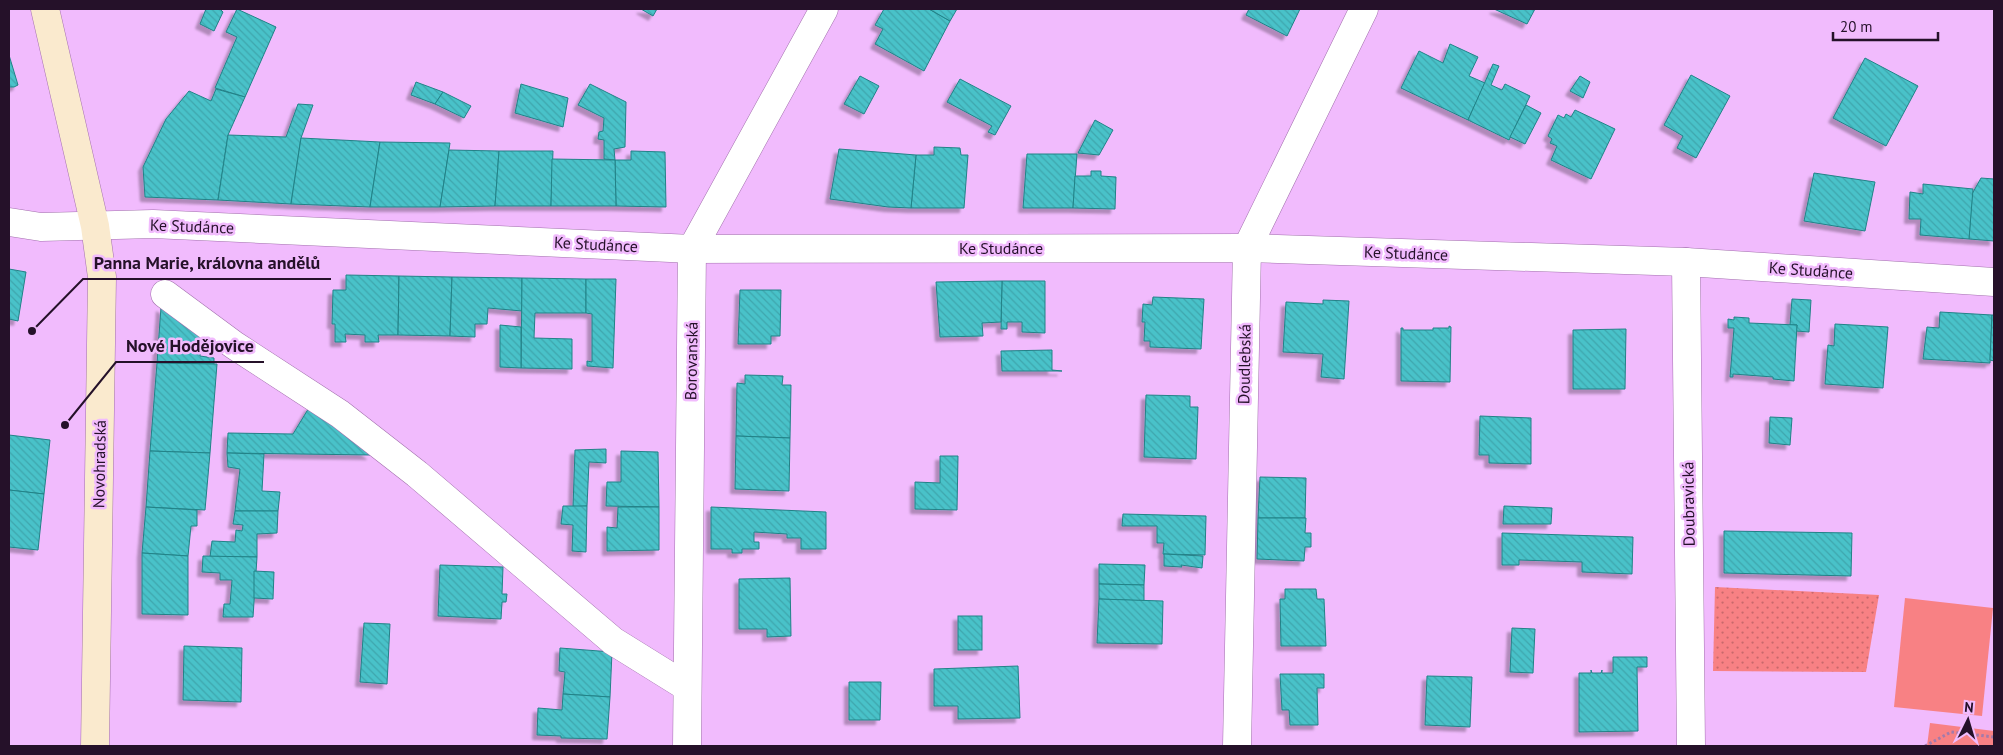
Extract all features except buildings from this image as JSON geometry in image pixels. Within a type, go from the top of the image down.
[{"type":"main road","name":"Novohradská","points":[[45,9],[95,226],[102,277],[95,746]]},
{"type":"street","name":"Borovanská","points":[[687,746],[692,248],[824,9]]},
{"type":"street","name":"Doudlebská","points":[[1237,746],[1246,248],[1364,9]]},
{"type":"street","name":"Ke Studánce","points":[[9,222],[41,227],[154,224],[692,248],[1246,248],[1686,262],[1994,282]]},
{"type":"street","name":"Doubravická","points":[[1686,262],[1691,746]]},
{"type":"street","points":[[165,294],[234,345],[340,414],[417,474],[613,641],[688,687]]},
{"type":"street","points":[[687,746],[692,746]]},
{"type":"path","points":[[1925,746],[1951,732],[1994,737]]},
{"type":"shaded area","points":[[1715,587],[1879,595],[1866,672],[1713,671]]},
{"type":"shaded area","points":[[1905,598],[1993,608],[1982,716],[1894,707]]},
{"type":"shaded area","points":[[1930,723],[1994,731],[1994,746],[1927,746]]},
{"type":"place","name":"Panna Marie, královna andělů","points":[[32,331]]},
{"type":"place","name":"Nové Hodějovice","points":[[65,425]]}]
